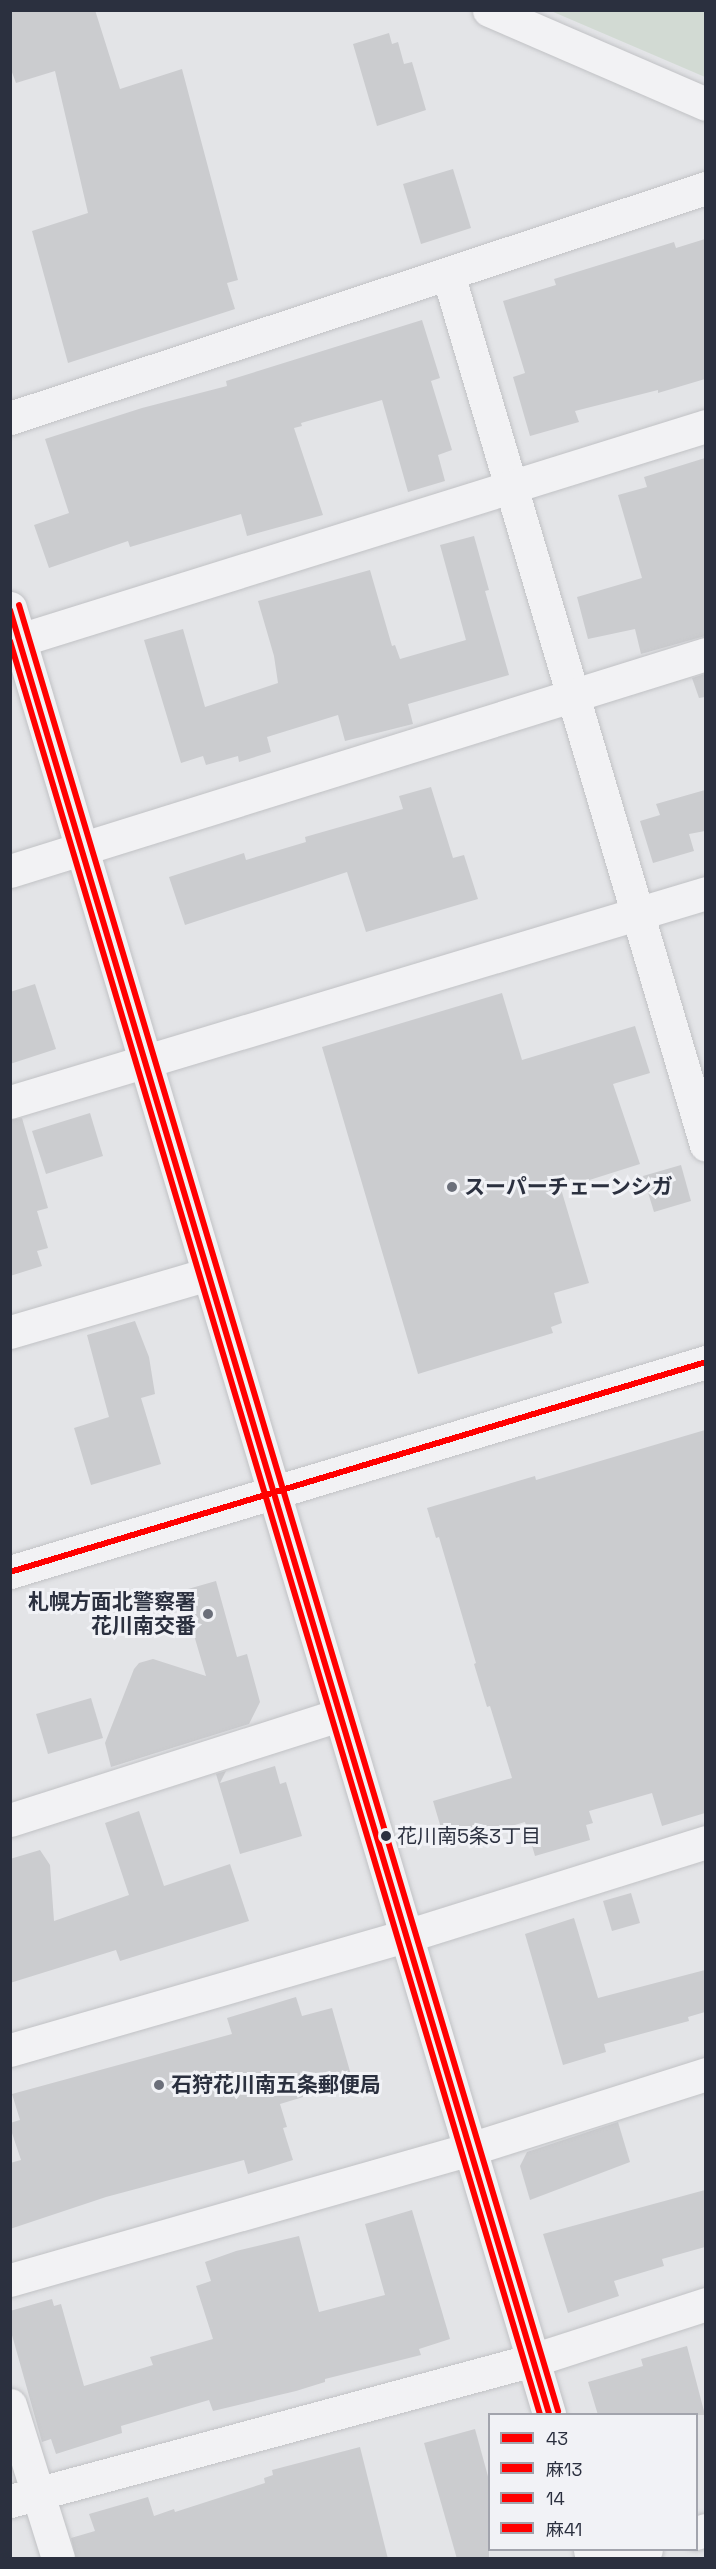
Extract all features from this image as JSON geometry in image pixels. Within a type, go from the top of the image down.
[{"type":"street","points":[[489,10],[705,104]]},
{"type":"street","points":[[10,418],[705,188]]},
{"type":"street","points":[[448,274],[638,914],[700,1109],[705,1145]]},
{"type":"street","points":[[15,641],[705,426]]},
{"type":"street","points":[[10,608],[15,641],[82,849],[548,2413]]},
{"type":"street","points":[[10,871],[705,654]]},
{"type":"street","points":[[10,1102],[705,893]]},
{"type":"street","points":[[10,1332],[208,1274]]},
{"type":"street","points":[[10,1572],[705,1362]]},
{"type":"street","points":[[10,1820],[340,1715]]},
{"type":"street","points":[[10,2050],[406,1936],[705,1842]]},
{"type":"street","points":[[10,2280],[470,2149],[705,2074]]},
{"type":"street","points":[[24,2497],[533,2360],[705,2304]]},
{"type":"street","points":[[10,2405],[24,2497],[58,2559]]},
{"type":"street","points":[[619,2559],[643,2551]]},
{"type":"shaded area","points":[[551,11],[705,11],[705,77]]},
{"type":"building","points":[[10,10],[95,10],[120,89],[182,69],[238,280],[227,283],[235,309],[68,363],[32,231],[88,213],[55,71],[16,83],[10,67]]},
{"type":"building","points":[[389,33],[392,44],[398,42],[404,64],[412,62],[426,110],[377,126],[353,44]]},
{"type":"building","points":[[453,169],[471,228],[421,244],[403,184]]},
{"type":"building","points":[[705,239],[705,379],[658,393],[658,390],[575,411],[579,422],[530,436],[513,377],[525,373],[503,301],[556,285],[554,279],[674,242],[676,248]]},
{"type":"building","points":[[422,320],[440,378],[431,381],[452,450],[438,455],[445,481],[408,492],[382,400],[301,423],[302,426],[294,428],[323,515],[247,536],[241,514],[130,547],[128,541],[49,568],[34,525],[69,513],[45,439],[142,408],[227,386],[226,381]]},
{"type":"building","points":[[705,458],[705,636],[641,654],[635,629],[588,639],[577,597],[642,578],[618,495],[647,487],[644,477]]},
{"type":"building","points":[[474,536],[489,590],[485,591],[509,675],[408,704],[413,724],[345,741],[338,715],[267,737],[271,752],[239,762],[238,756],[206,765],[203,756],[181,763],[144,640],[183,629],[205,707],[278,683],[274,656],[258,601],[370,570],[392,646],[395,645],[400,659],[466,640],[440,545]]},
{"type":"building","points":[[705,674],[705,697],[699,698],[692,678]]},
{"type":"building","points":[[431,787],[453,858],[464,855],[478,899],[366,932],[347,872],[185,925],[169,877],[244,853],[246,860],[306,842],[305,837],[403,809],[399,796]]},
{"type":"building","points":[[705,790],[705,831],[689,834],[694,851],[653,863],[640,821],[660,815],[656,804]]},
{"type":"building","points":[[35,984],[56,1049],[10,1064],[10,992]]},
{"type":"building","points":[[502,993],[522,1060],[635,1026],[650,1073],[613,1084],[640,1164],[561,1189],[589,1283],[554,1293],[562,1323],[551,1327],[553,1333],[418,1374],[322,1047]]},
{"type":"building","points":[[90,1113],[103,1156],[46,1174],[32,1131]]},
{"type":"building","points":[[22,1118],[48,1208],[37,1211],[48,1248],[37,1251],[42,1266],[10,1276],[10,1120]]},
{"type":"building","points":[[681,1165],[691,1201],[654,1212],[643,1176]]},
{"type":"building","points":[[135,1321],[149,1357],[155,1394],[141,1398],[161,1464],[91,1485],[74,1428],[109,1417],[87,1335]]},
{"type":"building","points":[[705,1430],[705,1813],[662,1826],[652,1793],[589,1811],[593,1823],[586,1825],[590,1840],[535,1856],[525,1822],[446,1845],[433,1801],[512,1778],[490,1706],[487,1707],[439,1537],[436,1538],[427,1508],[535,1476],[536,1480]]},
{"type":"building","points":[[216,1581],[237,1657],[247,1654],[260,1702],[249,1724],[111,1767],[105,1743],[134,1669],[139,1663],[153,1659],[206,1676],[181,1591]]},
{"type":"building","points":[[91,1698],[103,1738],[48,1754],[36,1714]]},
{"type":"building","points":[[275,1766],[280,1784],[286,1782],[302,1836],[240,1854],[216,1774],[226,1771],[220,1783]]},
{"type":"building","points":[[139,1811],[164,1886],[230,1864],[249,1921],[120,1961],[116,1950],[10,1983],[10,1859],[40,1850],[50,1865],[54,1921],[129,1895],[105,1823]]},
{"type":"building","points":[[631,1893],[640,1923],[612,1931],[603,1901]]},
{"type":"building","points":[[574,1918],[598,1998],[705,1970],[705,2012],[688,2017],[689,2021],[604,2044],[606,2052],[563,2065],[525,1934]]},
{"type":"building","points":[[296,1997],[302,2016],[332,2008],[353,2082],[280,2104],[287,2127],[283,2128],[293,2160],[248,2174],[244,2160],[106,2197],[10,2229],[10,2163],[21,2160],[10,2127],[10,2123],[20,2120],[12,2094],[232,2034],[227,2018]]},
{"type":"building","points":[[618,2122],[630,2162],[530,2200],[520,2166],[527,2152]]},
{"type":"building","points":[[705,2190],[705,2247],[662,2259],[664,2266],[614,2281],[619,2296],[568,2313],[543,2234]]},
{"type":"building","points":[[412,2210],[450,2339],[419,2349],[421,2355],[325,2379],[325,2382],[296,2391],[213,2411],[209,2400],[121,2426],[122,2433],[56,2454],[51,2439],[42,2442],[10,2328],[10,2311],[52,2299],[54,2306],[61,2304],[84,2386],[153,2365],[150,2357],[213,2339],[196,2286],[211,2281],[205,2262],[236,2251],[299,2236],[319,2312],[385,2295],[365,2224]]},
{"type":"building","points":[[687,2346],[705,2415],[698,2415],[698,2413],[597,2413],[588,2382],[643,2366],[641,2359]]},
{"type":"building","points":[[475,2429],[488,2476],[489,2559],[457,2559],[424,2443]]},
{"type":"building","points":[[360,2447],[388,2559],[76,2559],[71,2538],[95,2531],[89,2514],[148,2497],[154,2516],[174,2509],[175,2512],[265,2483],[264,2478],[273,2475],[272,2470]]},
{"type":"transit line","name":"14","points":[[19,605],[558,2411]]},
{"type":"transit line","name":"43","points":[[10,610],[549,2413]]},
{"type":"transit line","name":"麻13","points":[[10,641],[540,2413]]},
{"type":"transit line","name":"麻41","points":[[10,1572],[706,1362]]},
{"type":"place","name":"スーパーチェーンシガ","points":[[452,1187]]},
{"type":"place","name":"札幌方面北警察署 花川南交番","points":[[208,1614]]},
{"type":"place","name":"花川南5条3丁目","points":[[386,1836]]},
{"type":"place","name":"石狩花川南五条郵便局","points":[[159,2085]]}]
